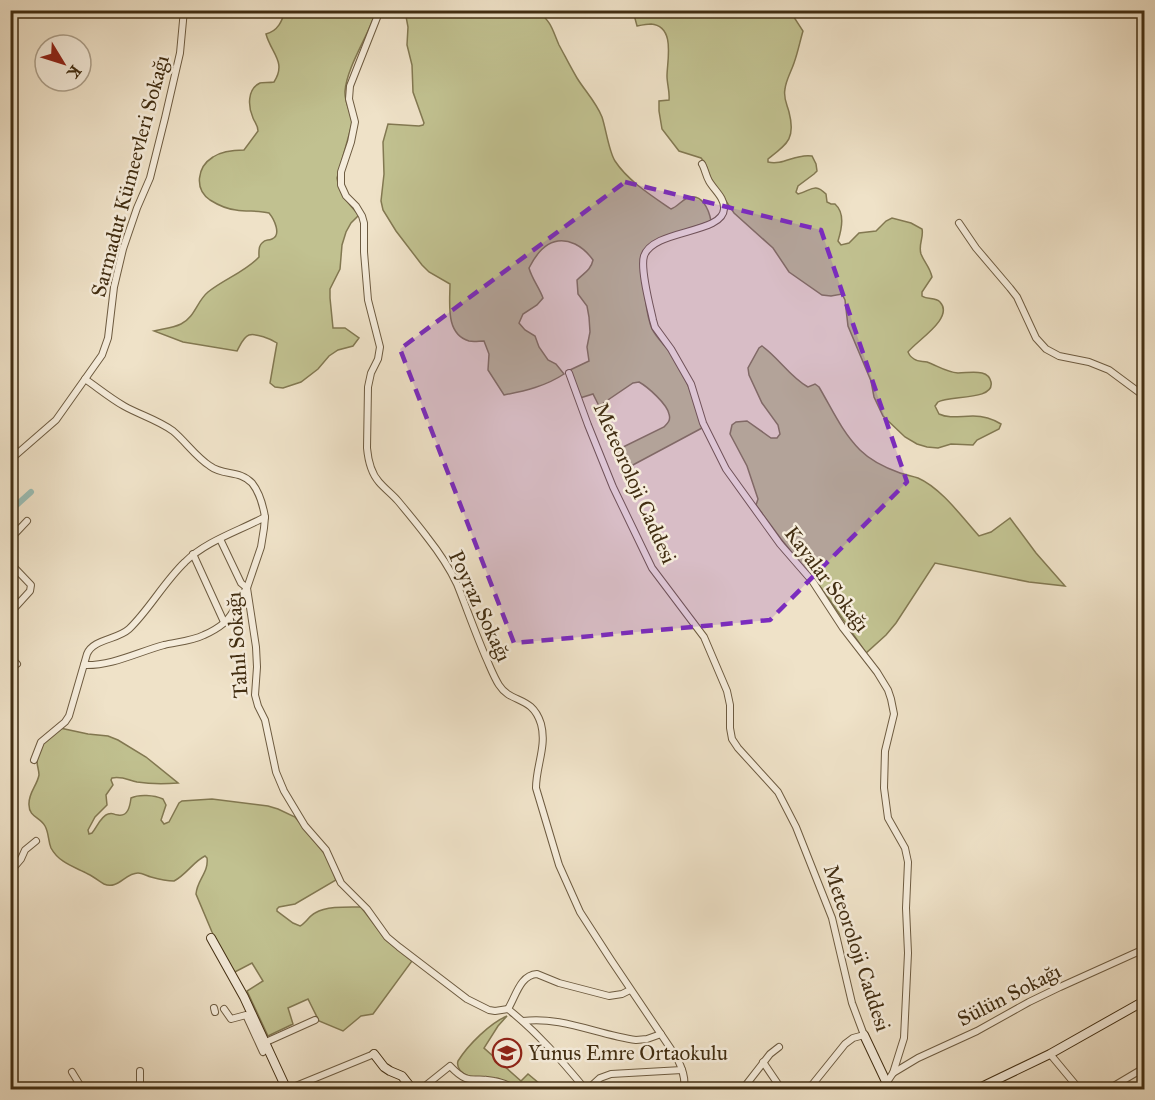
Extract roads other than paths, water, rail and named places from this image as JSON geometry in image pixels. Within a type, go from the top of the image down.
[{"type":"street","name":"Sarmadut Kümeevleri Sokağı","points":[[10,460],[56,420],[102,355],[108,338],[118,268],[154,165],[180,53],[184,10]]},
{"type":"street","name":"Poyraz Sokağı","points":[[380,10],[350,86],[349,99],[355,122],[340,178],[343,191],[360,212],[364,223],[368,300],[380,347],[368,387],[368,456],[378,481],[399,502],[449,569],[499,686],[529,705],[539,719],[543,745],[536,788],[559,865],[580,912],[677,1058],[685,1081],[684,1089]]},
{"type":"street","name":"Kayalar Sokağı","points":[[702,164],[709,182],[723,201],[723,215],[715,222],[665,239],[645,254],[644,265],[655,327],[691,384],[703,423],[726,469],[780,544],[813,582],[843,628],[878,672],[888,690],[893,706],[894,714],[884,764],[885,801],[891,823],[905,848],[909,871],[906,908],[908,953],[905,1029],[893,1073],[886,1087]]},
{"type":"street","points":[[959,223],[976,248],[1017,297],[1033,332],[1046,349],[1059,356],[1089,362],[1109,370],[1144,396]]},
{"type":"street","name":"Meteoroloji Caddesi","points":[[569,373],[613,487],[652,568],[709,645],[729,699],[732,739],[778,792],[796,827],[832,918],[852,1003],[886,1087]]},
{"type":"street","points":[[34,760],[41,742],[69,716],[90,648],[128,629],[170,577],[193,555],[265,517],[260,496],[245,477],[208,466],[166,426],[126,407],[85,380]]},
{"type":"street","name":"Tahıl Sokağı","points":[[265,517],[261,547],[246,588],[256,647],[255,695],[265,720],[276,772],[289,801],[305,826],[326,850],[341,883],[367,909],[387,937],[467,999],[489,1010],[508,1010],[523,1021],[587,1089]]},
{"type":"street","points":[[10,539],[27,521]]},
{"type":"street","points":[[84,665],[117,660],[198,638],[224,622],[234,611],[246,588],[241,584],[220,539]]},
{"type":"street","points":[[193,555],[224,622]]},
{"type":"street","points":[[10,563],[32,588],[10,613]]},
{"type":"street","points":[[10,657],[17,664]]},
{"type":"street","points":[[10,872],[20,862],[25,850],[36,841]]},
{"type":"street","points":[[211,938],[244,997],[286,1089],[374,1054],[387,1069],[402,1076],[413,1089]]},
{"type":"street","name":"Sülün Sokağı","points":[[893,1073],[910,1061],[977,1031],[1029,1002],[1142,950]]},
{"type":"street","points":[[508,1010],[523,981],[534,974],[609,996],[630,990]]},
{"type":"street","points":[[975,1089],[1050,1054],[1144,1001]]},
{"type":"street","points":[[217,1010],[231,1019],[246,1015],[263,1052]]},
{"type":"street","points":[[266,1042],[315,1020]]},
{"type":"street","points":[[523,1021],[556,1021],[636,1040],[661,1034]]},
{"type":"street","points":[[808,1089],[845,1044],[853,1038],[864,1035]]},
{"type":"street","points":[[742,1089],[770,1054],[779,1047]]},
{"type":"street","points":[[1050,1054],[1080,1089]]},
{"type":"street","points":[[763,1062],[782,1089]]},
{"type":"street","points":[[420,1089],[450,1066],[461,1077],[493,1080],[517,1089]]},
{"type":"street","points":[[1107,1089],[1144,1068]]},
{"type":"street","points":[[587,1089],[600,1078],[611,1074],[682,1070]]},
{"type":"street","points":[[140,1071],[140,1089]]},
{"type":"street","points":[[72,1072],[83,1089]]},
{"type":"street","points":[[479,1089],[486,1080]]},
{"type":"waterway","points":[[10,511],[31,492]]},
{"type":"place","name":"Yunus Emre Ortaokulu","points":[[507,1053]]}]
